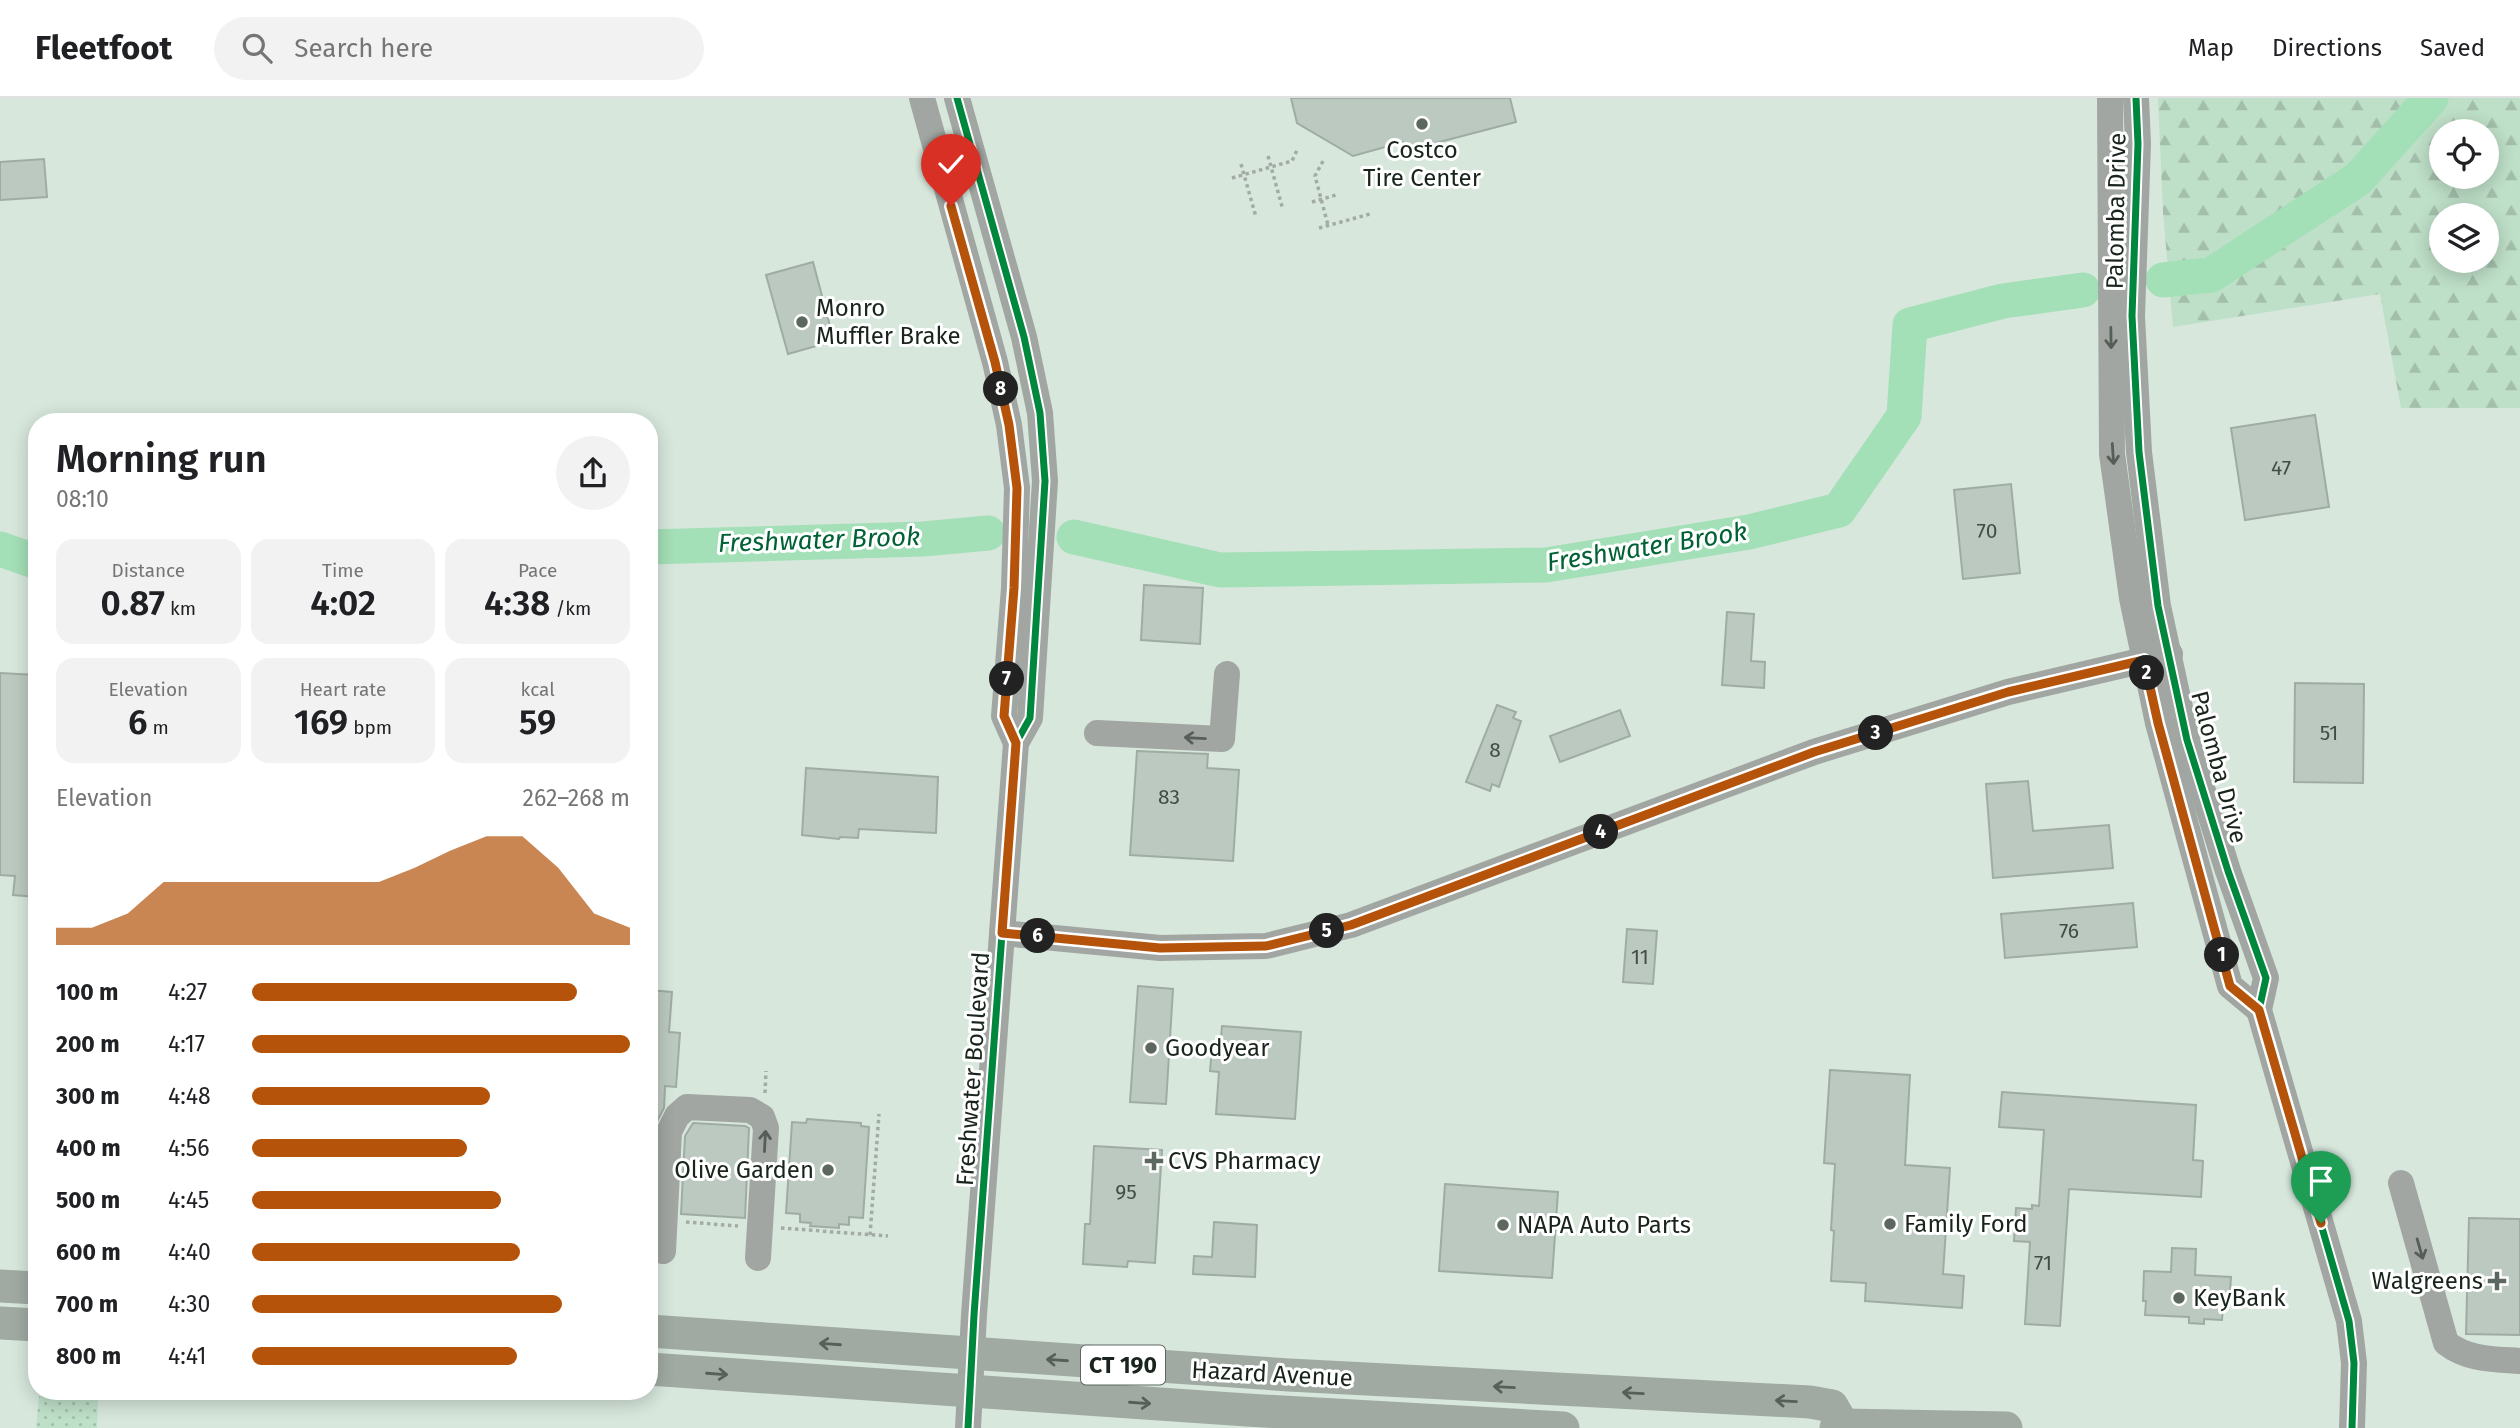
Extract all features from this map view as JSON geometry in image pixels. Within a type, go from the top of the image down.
[{"type":"main road","points":[[0,1286],[28,1288]]},
{"type":"main road","points":[[0,1323],[28,1325]]},
{"type":"main road","name":"Hazard Avenue","points":[[658,1332],[1289,1376],[1810,1402],[1832,1406],[1840,1426],[2006,1428]]},
{"type":"main road","name":"Hazard Avenue","points":[[658,1370],[971,1392],[1563,1428]]},
{"type":"main road","points":[[1520,1426],[1554,1403],[1597,1392]]},
{"type":"street","name":"Freshwater Boulevard","points":[[922,98],[995,362],[1009,425],[1017,488],[1014,588],[1004,716],[1016,743]]},
{"type":"street","name":"Freshwater Boulevard","points":[[957,98],[1024,337],[1040,413],[1045,481],[1030,718],[1016,743],[968,1428]]},
{"type":"street","name":"Palomba Drive","points":[[2110,98],[2124,386],[2139,452],[2158,606],[2187,740],[2228,871],[2266,978],[2259,1010],[2349,1321],[2354,1363],[2352,1428]]},
{"type":"street","name":"Palomba Drive","points":[[2136,98],[2138,144],[2132,316],[2124,386],[2112,454],[2132,598],[2174,785],[2230,986],[2259,1010]]},
{"type":"street","points":[[935,145],[967,136]]},
{"type":"street","points":[[1002,933],[1160,948],[1266,946],[1351,925],[1814,752],[2008,692],[2170,654]]},
{"type":"street","points":[[1097,733],[1222,739],[1227,674]]},
{"type":"street","points":[[663,1251],[669,1132],[677,1116],[687,1107],[751,1110],[762,1117],[766,1128],[758,1258]]},
{"type":"street","points":[[2401,1183],[2446,1343],[2456,1351],[2477,1358],[2520,1361]]},
{"type":"path","points":[[1232,178],[1292,161],[1298,148]]},
{"type":"path","points":[[1268,156],[1283,210]]},
{"type":"path","points":[[1323,162],[1315,176],[1328,225]]},
{"type":"path","points":[[1241,164],[1256,217]]},
{"type":"path","points":[[1312,202],[1336,195]]},
{"type":"path","points":[[1319,228],[1370,214]]},
{"type":"path","points":[[870,1235],[879,1114]]},
{"type":"path","points":[[677,1221],[741,1226]]},
{"type":"path","points":[[775,1228],[888,1236]]},
{"type":"green space","points":[[2158,98],[2520,98],[2520,408],[2401,408],[2380,294],[2173,327],[2163,212]]},
{"type":"green space","points":[[39,1400],[98,1400],[97,1428],[36,1428]]},
{"type":"building","points":[[1291,98],[1510,98],[1516,122],[1405,151],[1403,142],[1353,156],[1297,123]]},
{"type":"building","points":[[44,159],[47,197],[0,200],[0,162]]},
{"type":"building","points":[[813,262],[834,341],[788,354],[766,275]]},
{"type":"building","points":[[2315,415],[2329,507],[2245,520],[2231,428]]},
{"type":"building","points":[[2011,484],[2020,573],[1963,579],[1954,490]]},
{"type":"building","points":[[1144,585],[1203,588],[1200,644],[1141,640]]},
{"type":"building","points":[[1727,612],[1754,614],[1751,661],[1765,662],[1764,688],[1722,685]]},
{"type":"building","points":[[0,673],[28,675],[28,896],[13,895],[15,876],[0,875]]},
{"type":"building","points":[[2295,683],[2364,684],[2363,783],[2294,782]]},
{"type":"building","points":[[1497,705],[1516,712],[1513,718],[1521,721],[1499,787],[1492,784],[1490,791],[1466,782]]},
{"type":"building","points":[[1620,710],[1630,736],[1560,762],[1550,736]]},
{"type":"building","points":[[1137,751],[1208,754],[1207,768],[1239,770],[1233,861],[1130,855]]},
{"type":"building","points":[[806,768],[938,777],[936,833],[859,829],[858,838],[802,835]]},
{"type":"building","points":[[2028,781],[2033,831],[2109,825],[2113,868],[1993,878],[1986,784]]},
{"type":"building","points":[[2133,903],[2137,947],[2005,958],[2001,914]]},
{"type":"building","points":[[1627,929],[1657,931],[1653,984],[1623,982]]},
{"type":"building","points":[[1138,986],[1173,989],[1166,1104],[1130,1102]]},
{"type":"building","points":[[658,991],[672,992],[669,1032],[680,1033],[676,1087],[665,1086],[664,1108],[658,1119]]},
{"type":"building","points":[[1222,1026],[1301,1032],[1295,1119],[1216,1114],[1219,1072],[1210,1071],[1212,1047],[1220,1048]]},
{"type":"building","points":[[1830,1070],[1910,1075],[1905,1165],[1950,1168],[1943,1274],[1964,1276],[1962,1308],[1865,1301],[1866,1283],[1831,1281],[1835,1164],[1824,1163]]},
{"type":"building","points":[[2002,1092],[2196,1105],[2193,1160],[2203,1161],[2201,1197],[2069,1189],[2060,1326],[2025,1324],[2030,1242],[2014,1241],[2016,1208],[2032,1209],[2032,1205],[2039,1206],[2044,1130],[1999,1127]]},
{"type":"building","name":"Olive Garden","points":[[807,1119],[861,1123],[861,1126],[869,1127],[863,1218],[849,1217],[849,1225],[839,1224],[839,1228],[810,1226],[811,1223],[800,1222],[800,1214],[786,1213],[792,1122],[806,1123]]},
{"type":"building","points":[[693,1123],[749,1128],[745,1218],[681,1214],[685,1136]]},
{"type":"building","name":"CVS Pharmacy","points":[[1094,1146],[1162,1150],[1155,1263],[1128,1261],[1127,1267],[1083,1264],[1085,1224],[1090,1224]]},
{"type":"building","points":[[1445,1184],[1558,1192],[1552,1278],[1439,1271]]},
{"type":"building","points":[[2469,1218],[2520,1219],[2520,1335],[2466,1334]]},
{"type":"building","points":[[1214,1222],[1257,1225],[1255,1277],[1193,1274],[1194,1256],[1212,1257]]},
{"type":"building","points":[[2172,1248],[2196,1249],[2195,1275],[2231,1277],[2229,1307],[2223,1306],[2222,1320],[2204,1319],[2204,1324],[2189,1323],[2189,1317],[2145,1315],[2144,1271],[2171,1272]]},
{"type":"waterway","name":"Freshwater Brook","points":[[2163,280],[2211,275],[2358,179],[2431,98]]},
{"type":"waterway","name":"Freshwater Brook","points":[[1074,537],[1220,570],[1546,565],[1749,532],[1839,510],[1904,416],[1910,325],[2003,301],[2083,290]]},
{"type":"waterway","name":"Freshwater Brook","points":[[658,547],[923,539],[988,533]]},
{"type":"waterway","name":"Freshwater Brook","points":[[0,549],[28,559]]},
{"type":"cycle path","points":[[957,98],[1024,337],[1040,413],[1045,481],[1030,718],[1016,743],[968,1428]]},
{"type":"cycle path","points":[[2136,98],[2138,144],[2132,316],[2139,452],[2158,606],[2187,740],[2228,871],[2266,978],[2259,1010],[2349,1321],[2354,1363],[2352,1428]]},
{"type":"place","name":"Costco Tire Center","points":[[1422,124]]},
{"type":"place","name":"Monro Muffler Brake","points":[[802,322]]},
{"type":"place","name":"Goodyear","points":[[1151,1048]]},
{"type":"place","name":"CVS Pharmacy","points":[[1154,1161]]},
{"type":"place","name":"Olive Garden","points":[[828,1170]]},
{"type":"place","name":"Family Ford","points":[[1890,1224]]},
{"type":"place","name":"NAPA Auto Parts","points":[[1503,1225]]},
{"type":"place","name":"Walgreens","points":[[2497,1281]]},
{"type":"place","name":"KeyBank","points":[[2179,1298]]},
{"type":"route","points":[[951,206],[995,362],[1009,425],[1017,488],[1014,588],[1004,716],[1016,743],[1002,933],[1160,948],[1266,946],[1351,925],[1814,752],[2008,692],[2144,660],[2187,835],[2230,986],[2259,1010],[2321,1223]]}]
